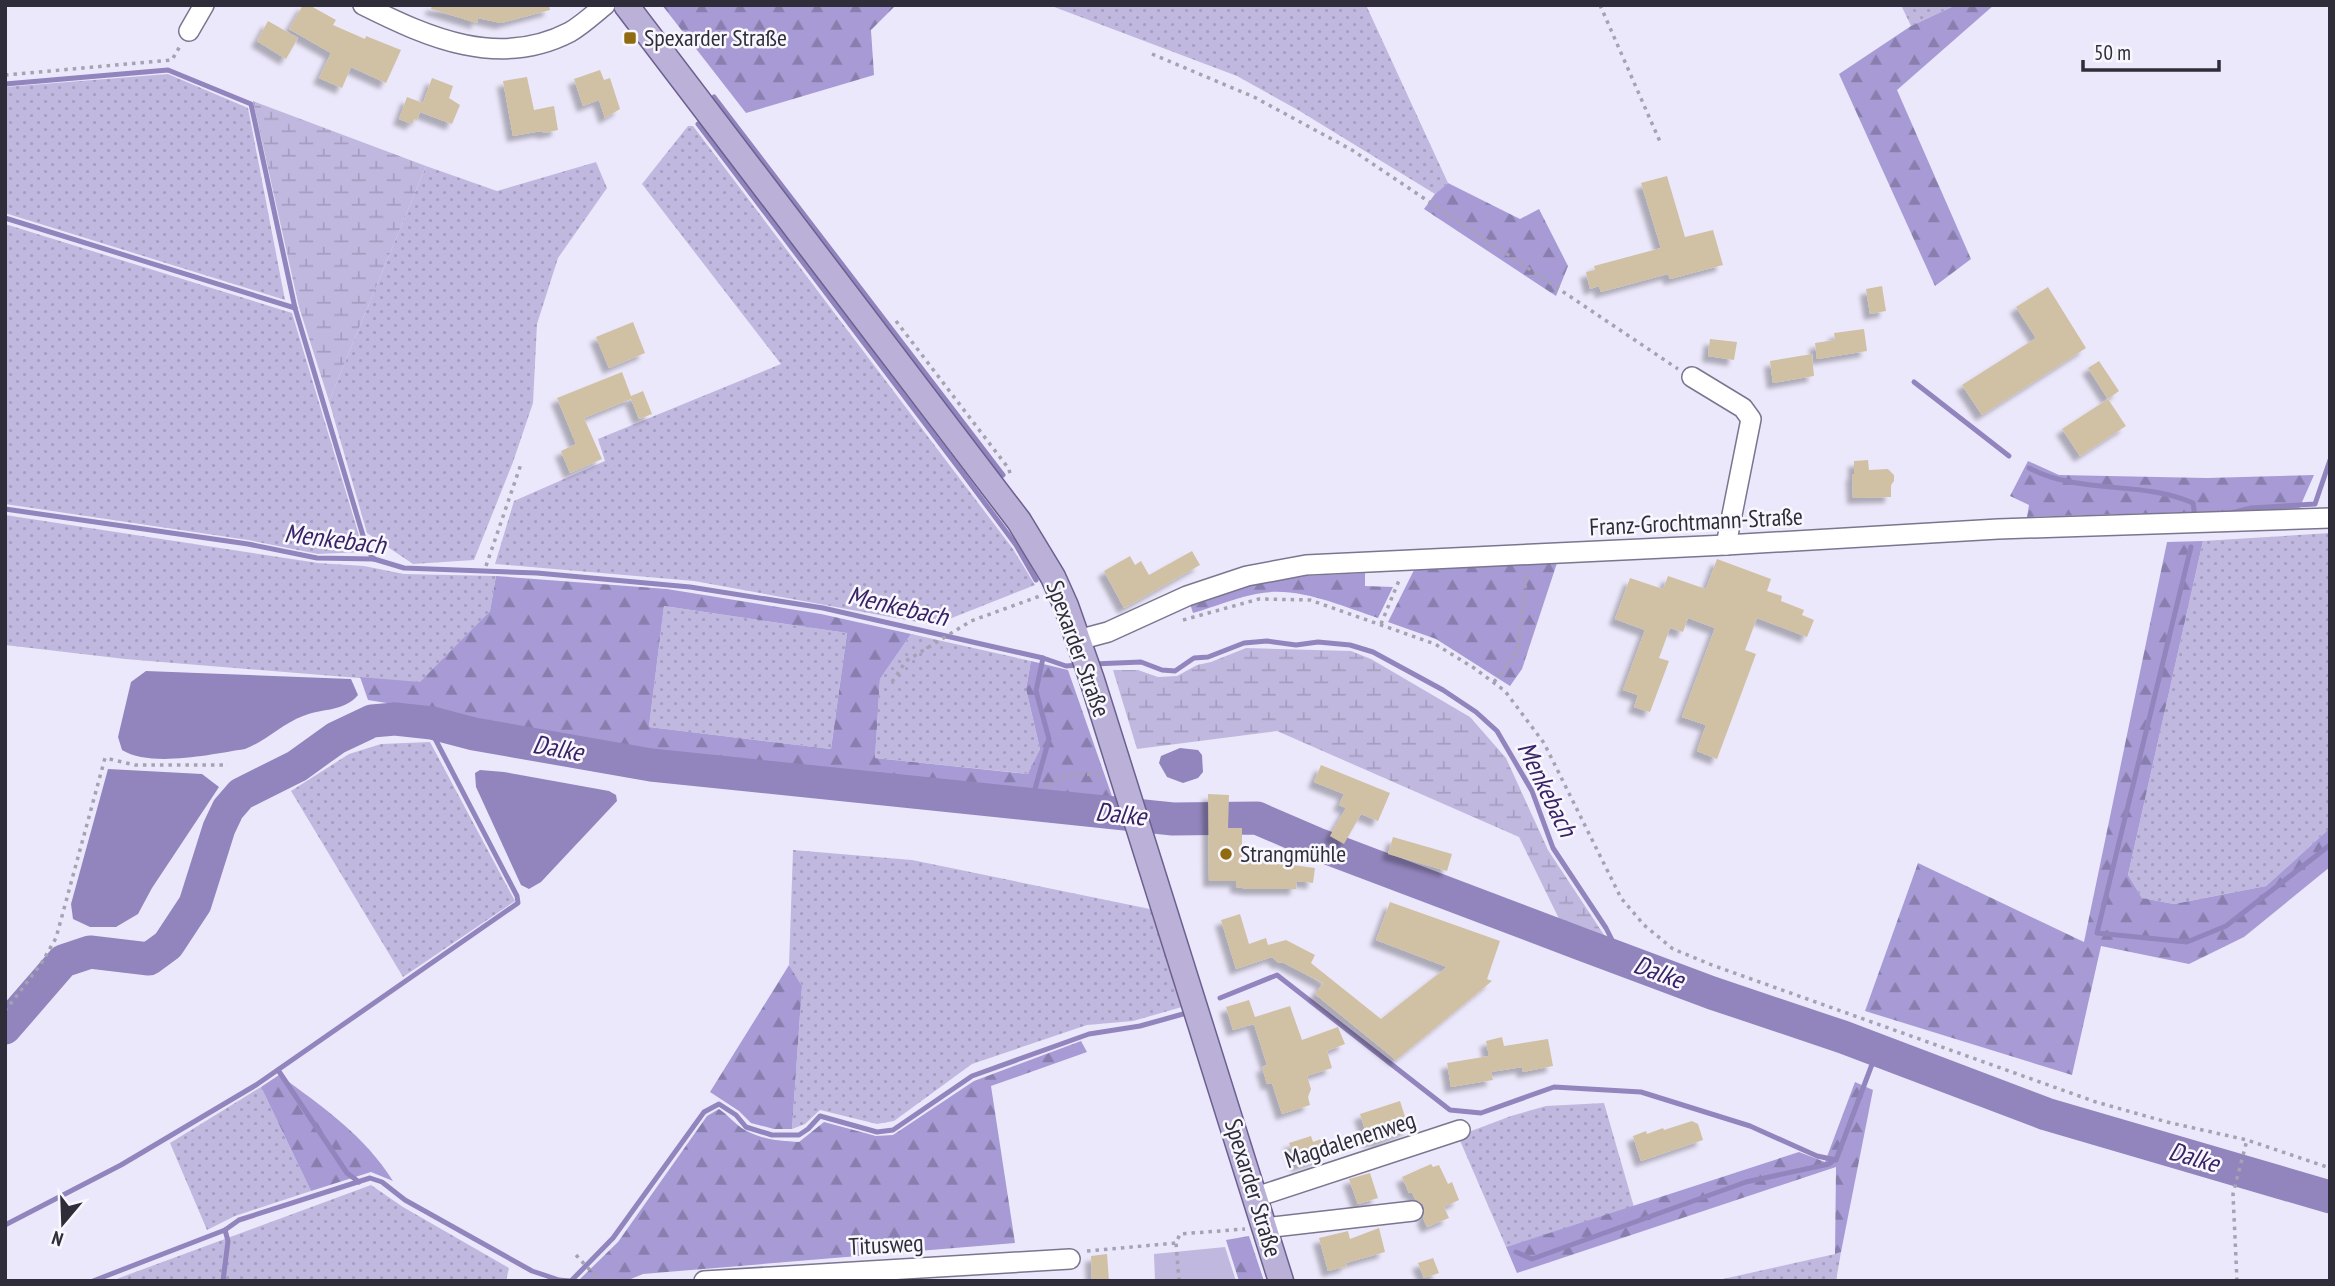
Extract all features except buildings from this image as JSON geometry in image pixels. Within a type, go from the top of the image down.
[{"type":"main road","name":"Spexarder Straße","points":[[626,5],[1019,521],[1059,590],[1092,680],[1281,1281]]},
{"type":"street","points":[[189,31],[204,5]]},
{"type":"street","points":[[363,5],[435,37],[476,49],[522,49],[570,32],[605,5]]},
{"type":"street","points":[[1692,377],[1743,408],[1751,419],[1726,545]]},
{"type":"street","name":"Franz-Grochtmann-Straße","points":[[1080,644],[1187,596],[1247,576],[1307,565],[1998,529],[2330,518]]},
{"type":"street","name":"Magdalenenweg","points":[[1256,1197],[1460,1130]]},
{"type":"street","points":[[1265,1228],[1413,1211]]},
{"type":"street","name":"Titusweg","points":[[704,1281],[1070,1259]]},
{"type":"path","points":[[1601,5],[1661,144]]},
{"type":"path","points":[[5,75],[172,60],[189,31]]},
{"type":"path","points":[[1152,54],[1254,96],[1352,150],[1692,377]]},
{"type":"path","points":[[486,566],[521,464]]},
{"type":"path","points":[[1381,624],[1400,582],[1399,561]]},
{"type":"path","points":[[1494,682],[1518,650],[1528,564]]},
{"type":"path","points":[[892,682],[906,661],[971,621],[1059,590]]},
{"type":"path","points":[[1173,623],[1259,599],[1310,600],[1434,644],[1506,691],[1524,713],[1544,743],[1621,898],[1644,925],[1673,949],[2096,1102],[2247,1140],[2330,1168]]},
{"type":"path","points":[[5,1011],[41,964],[56,938],[104,758],[135,765],[228,765]]},
{"type":"path","points":[[1047,785],[1066,775],[1124,783]]},
{"type":"path","points":[[2237,1281],[2233,1194],[2247,1140]]},
{"type":"path","points":[[1179,1281],[1175,1243],[1180,1234],[1265,1228]]},
{"type":"path","points":[[1070,1259],[1076,1252],[1175,1243]]},
{"type":"path","points":[[576,1255],[600,1281]]},
{"type":"green space","points":[[662,5],[896,5],[871,30],[874,75],[746,113]]},
{"type":"green space","points":[[1049,5],[1366,5],[1448,183],[1435,194],[1237,76]]},
{"type":"green space","points":[[1901,5],[1956,5],[1911,26]]},
{"type":"green space","points":[[1956,5],[1994,5],[1897,90],[1971,259],[1935,286],[1839,74],[1911,26]]},
{"type":"green space","points":[[168,74],[248,108],[285,300],[5,213],[5,87]]},
{"type":"green space","points":[[253,101],[426,166],[329,401],[299,307]]},
{"type":"green space","points":[[688,126],[693,126],[1013,549],[1035,585],[934,625],[694,581],[495,564],[514,501],[605,461],[598,439],[781,364],[642,184]]},
{"type":"green space","points":[[596,162],[607,188],[558,258],[537,324],[533,403],[474,560],[413,564],[367,533],[329,401],[426,166],[497,191]]},
{"type":"green space","points":[[1448,183],[1520,219],[1539,209],[1568,266],[1556,296],[1424,209]]},
{"type":"green space","points":[[5,224],[292,313],[364,552],[318,554],[248,540],[5,504]]},
{"type":"green space","points":[[2028,461],[2059,475],[2207,478],[2314,475],[2299,509],[2027,517],[2029,505],[2010,496]]},
{"type":"green space","points":[[5,515],[404,574],[496,576],[490,611],[420,683],[125,659],[5,645]]},
{"type":"green space","points":[[2330,533],[2330,828],[2266,886],[2174,904],[2142,898],[2128,875],[2203,541]]},
{"type":"green space","points":[[2203,541],[2128,875],[2142,898],[2174,904],[2266,886],[2330,828],[2330,867],[2244,937],[2189,964],[2101,946],[2072,1075],[1865,1011],[1918,863],[2084,942],[2167,542]]},
{"type":"green space","points":[[1557,563],[1522,669],[1510,686],[1436,639],[1388,622],[1414,570]]},
{"type":"green space","points":[[1365,573],[1365,586],[1393,587],[1378,618],[1318,598],[1287,592],[1248,596],[1193,613],[1190,604],[1251,583],[1304,576]]},
{"type":"green space","points":[[496,576],[667,589],[821,614],[911,634],[880,679],[875,758],[1028,774],[1040,749],[1026,689],[1031,661],[1068,670],[1113,799],[647,754],[461,725],[436,711],[368,700],[360,677],[420,682],[490,611]],"holes":[[[664,606],[847,633],[831,749],[649,727]]]},
{"type":"green space","points":[[664,606],[847,633],[831,749],[649,727]]},
{"type":"green space","points":[[911,634],[1031,661],[1026,689],[1040,749],[1029,774],[875,758],[880,679]]},
{"type":"green space","points":[[1246,648],[1351,651],[1371,659],[1470,717],[1506,758],[1548,850],[1610,944],[1565,931],[1519,837],[1277,731],[1137,749],[1113,670],[1138,670],[1158,677],[1177,676],[1197,665]]},
{"type":"green space","points":[[430,742],[515,901],[403,977],[291,791],[349,754],[381,744]]},
{"type":"green space","points":[[793,850],[912,860],[1150,909],[1182,1007],[1133,1021],[1087,1025],[972,1064],[894,1121],[877,1124],[820,1110],[805,1124],[792,1129],[802,986],[789,965]]},
{"type":"green space","points":[[789,965],[802,986],[792,1129],[774,1129],[751,1123],[739,1111],[710,1092]]},
{"type":"green space","points":[[1081,1041],[1087,1052],[991,1086],[1015,1243],[643,1274],[626,1281],[578,1281],[618,1242],[707,1116],[719,1109],[745,1130],[778,1140],[799,1142],[824,1122],[876,1136],[893,1135],[974,1081]]},
{"type":"green space","points":[[279,1075],[327,1110],[356,1136],[393,1181],[371,1172],[311,1191],[261,1087]]},
{"type":"green space","points":[[1855,1082],[1873,1090],[1841,1252],[1835,1254],[1836,1167],[1517,1273],[1506,1247],[1799,1152],[1825,1162]]},
{"type":"green space","points":[[261,1087],[311,1191],[235,1216],[207,1230],[170,1143]]},
{"type":"green space","points":[[1604,1103],[1634,1207],[1506,1247],[1458,1136],[1546,1106]]},
{"type":"green space","points":[[371,1185],[403,1207],[509,1268],[506,1281],[111,1281]]},
{"type":"green space","points":[[1249,1236],[1264,1281],[1239,1281],[1226,1240]]},
{"type":"green space","points":[[1225,1247],[1236,1281],[1155,1281],[1154,1254]]},
{"type":"green space","points":[[1841,1252],[1836,1281],[1714,1281],[1835,1254]]},
{"type":"shaded area","points":[[146,671],[351,679],[358,695],[339,707],[295,719],[245,749],[182,758],[149,758],[122,750],[118,737],[131,682]]},
{"type":"shaded area","points":[[1180,748],[1198,750],[1202,755],[1203,772],[1198,778],[1183,783],[1167,777],[1159,763],[1161,756]]},
{"type":"shaded area","points":[[108,769],[202,774],[219,787],[152,888],[138,914],[116,927],[90,927],[73,919],[71,904]]},
{"type":"shaded area","points":[[480,770],[609,791],[616,795],[617,801],[541,882],[529,889],[521,885],[476,787],[475,773]]},
{"type":"shaded area","points":[[2249,1161],[2330,1185],[2330,1209],[2243,1184]]},
{"type":"waterway","points":[[5,84],[168,70],[251,104],[295,308],[367,549],[374,559]]},
{"type":"waterway","points":[[714,97],[1003,475]]},
{"type":"waterway","points":[[698,124],[1016,545],[1036,580]]},
{"type":"waterway","points":[[5,218],[295,308]]},
{"type":"waterway","points":[[1914,382],[2009,456]]},
{"type":"waterway","points":[[2231,513],[2251,508],[2315,504],[2330,460]]},
{"type":"waterway","points":[[2029,468],[2068,482],[2173,496],[2193,503],[2195,516]]},
{"type":"waterway","name":"Menkebach","points":[[5,509],[248,544],[317,558],[374,559],[404,568],[537,573],[690,587],[823,608],[1043,658],[1066,666],[1079,665]]},
{"type":"waterway","points":[[2191,547],[2097,933],[2187,942],[2226,926],[2330,845]]},
{"type":"waterway","name":"Menkebach","points":[[1093,664],[1141,662],[1162,670],[1175,671],[1194,658],[1208,657],[1244,643],[1267,641],[1296,645],[1318,642],[1350,645],[1373,652],[1443,690],[1476,712],[1497,731],[1532,791],[1553,848],[1606,928],[1621,958]]},
{"type":"waterway","points":[[1031,803],[1049,739],[1036,691],[1043,658]]},
{"type":"waterway","name":"Dalke","points":[[5,1028],[63,961],[90,952],[149,959],[168,945],[195,904],[219,828],[228,809],[241,794],[297,766],[336,738],[372,721],[395,719],[432,723],[474,734],[651,765],[1173,819],[1257,818],[1317,844],[1581,944],[1712,993],[1843,1037],[2046,1114],[2330,1197]]},
{"type":"waterway","points":[[5,1225],[121,1165],[256,1085],[518,903],[517,896],[430,729],[432,723]]},
{"type":"waterway","points":[[1220,998],[1277,975],[1450,1110],[1481,1113],[1554,1087],[1641,1092],[1750,1126],[1817,1156],[1836,1160],[1877,1051]]},
{"type":"waterway","points":[[571,1281],[613,1238],[704,1112],[719,1104],[736,1115],[746,1127],[772,1135],[799,1135],[820,1116],[877,1132],[893,1130],[972,1076],[1089,1034],[1140,1026],[1183,1014]]},
{"type":"waterway","points":[[278,1070],[347,1173],[359,1182]]},
{"type":"waterway","points":[[1516,1252],[1532,1259],[1746,1182],[1829,1164],[1834,1160]]},
{"type":"waterway","points":[[93,1281],[225,1230],[239,1220],[370,1178],[382,1182],[405,1200],[532,1271],[570,1281]]},
{"type":"waterway","points":[[223,1281],[228,1241],[225,1230]]},
{"type":"place","name":"Spexarder Straße","points":[[630,38]]},
{"type":"place","name":"Strangmühle","points":[[1226,854]]}]
